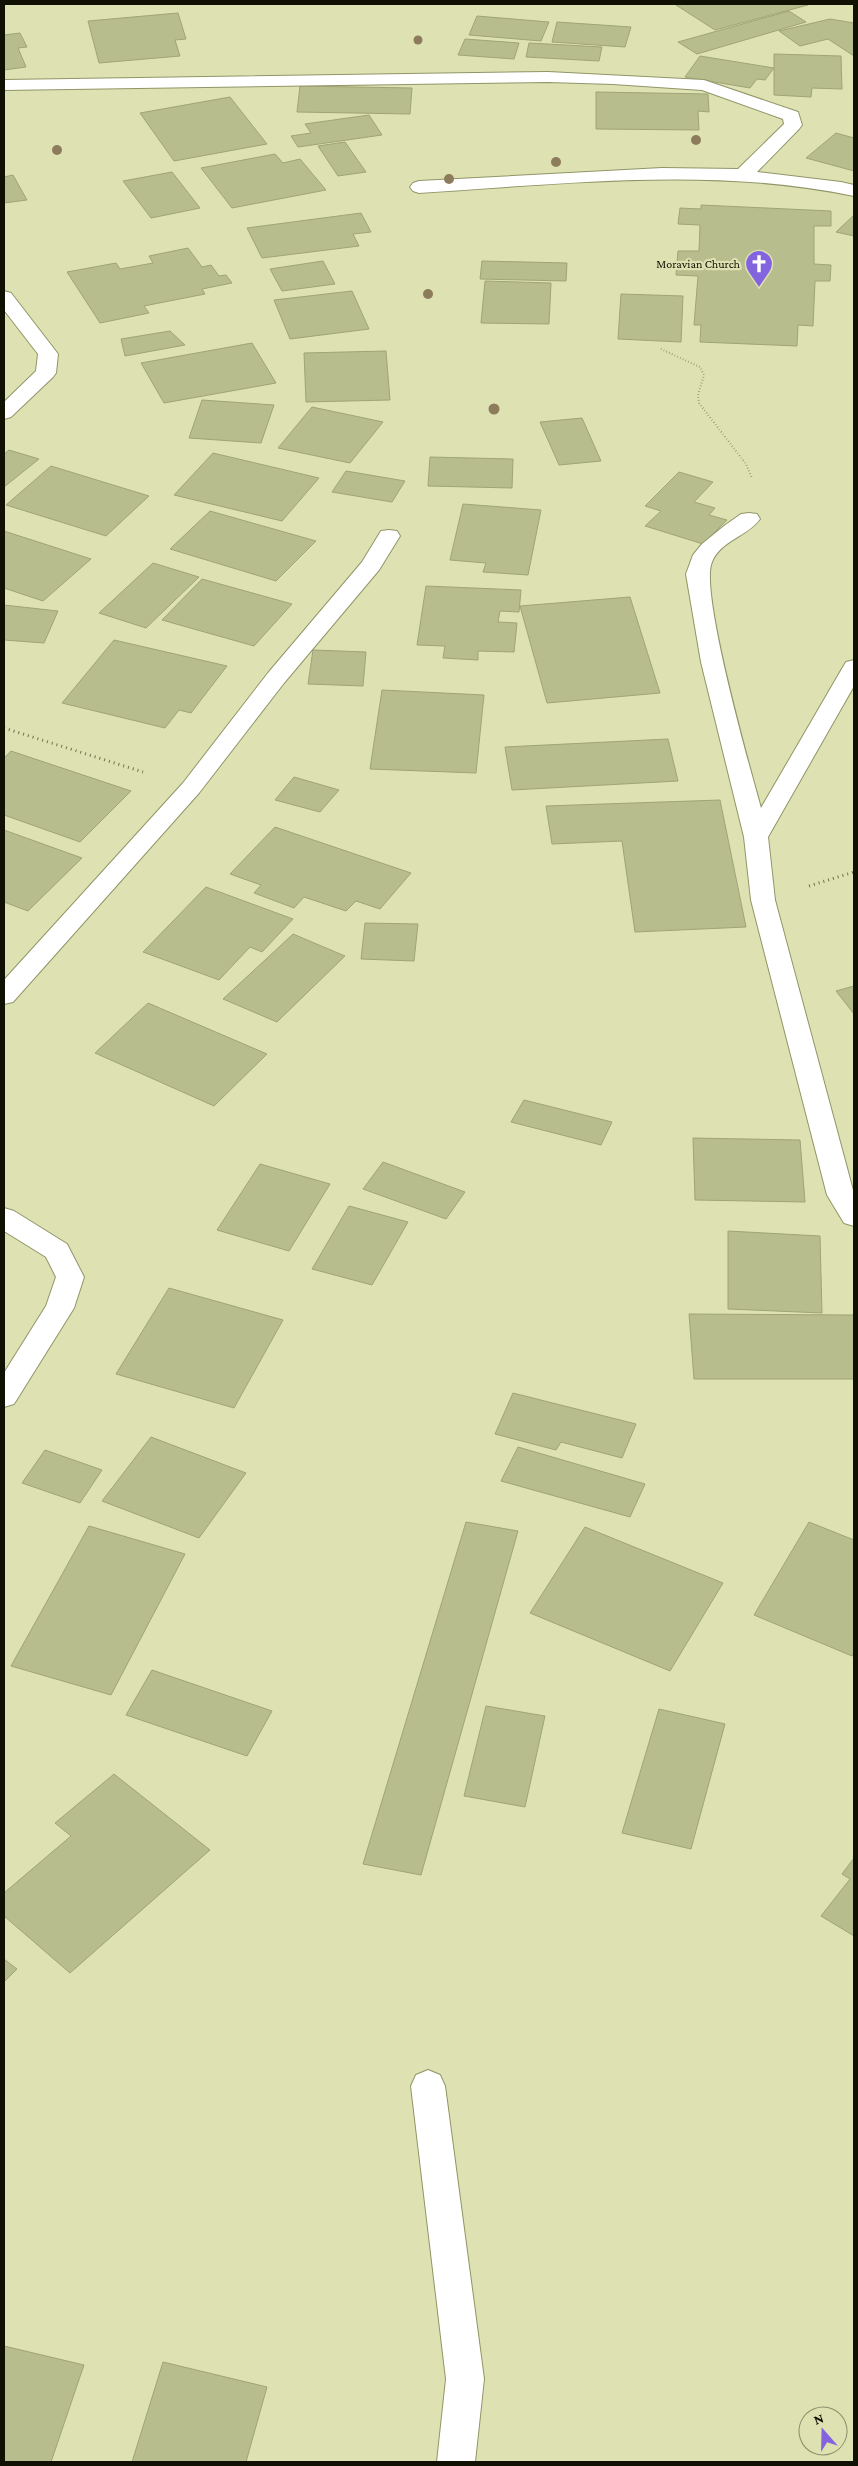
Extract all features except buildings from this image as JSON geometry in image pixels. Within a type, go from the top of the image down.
[{"type":"street","points":[[4,85],[548,77],[704,85],[792,116],[793,125],[742,176]]},
{"type":"street","points":[[419,187],[662,173],[742,176],[835,186],[854,191]]},
{"type":"street","points":[[4,296],[48,354],[46,373],[4,413]]},
{"type":"street","points":[[749,519],[710,546],[700,560],[697,574],[712,662],[756,837],[763,900],[841,1195],[854,1216]]},
{"type":"street","points":[[4,996],[192,788],[276,678],[371,565],[389,536]]},
{"type":"street","points":[[756,837],[854,666]]},
{"type":"street","points":[[4,1218],[57,1251],[70,1277],[60,1308],[4,1396]]},
{"type":"street","points":[[428,2086],[465,2379],[456,2462]]},
{"type":"path","points":[[661,349],[700,367],[704,375],[698,396],[699,403],[746,464],[757,488],[749,519]]},
{"type":"path","points":[[4,728],[192,788]]},
{"type":"place","name":"Moravian Church","points":[[759,288]]}]
